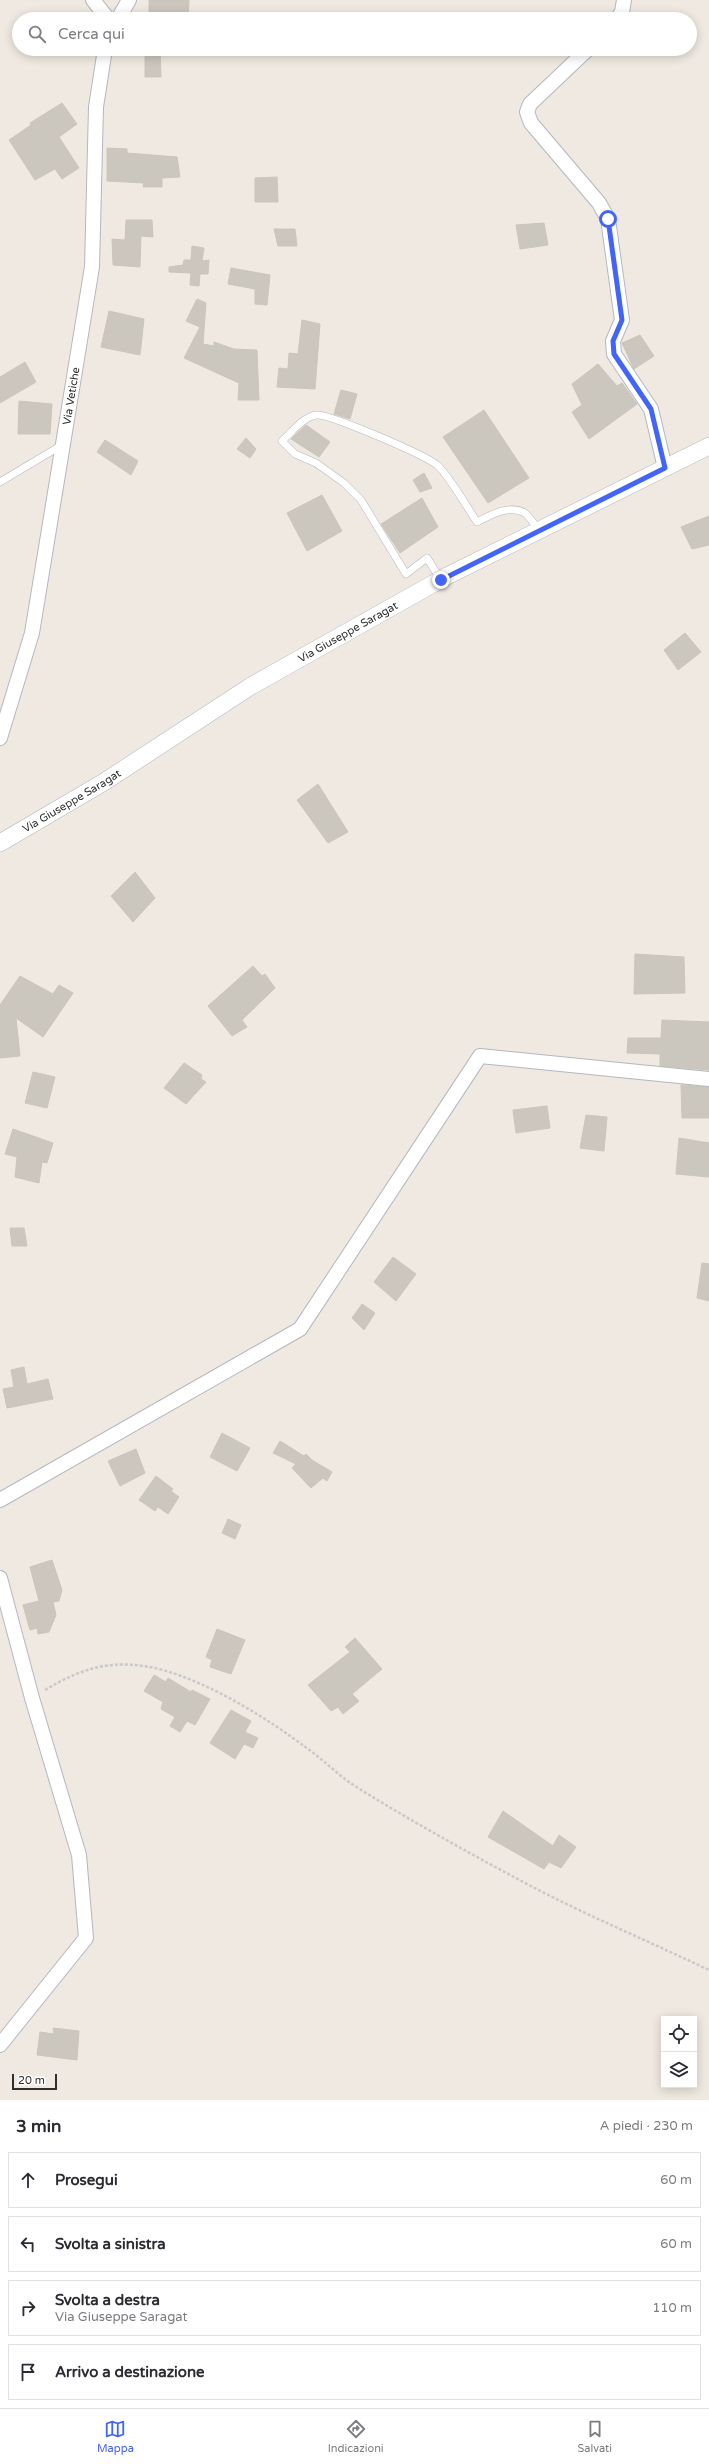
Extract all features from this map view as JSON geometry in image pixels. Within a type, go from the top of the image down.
[{"type":"street","points":[[93,0],[102,12]]},
{"type":"street","points":[[122,12],[128,0]]},
{"type":"street","points":[[622,12],[624,0]]},
{"type":"street","name":"Via Vetiche","points":[[0,738],[32,633],[92,267],[96,107],[104,56]]},
{"type":"street","points":[[581,56],[530,104],[527,112],[531,123],[599,203],[608,219],[622,320],[613,341],[614,354],[651,409],[665,468]]},
{"type":"street","name":"Via Giuseppe Saragat","points":[[0,843],[104,782],[251,686],[441,580],[709,446]]},
{"type":"street","points":[[0,1500],[300,1329],[480,1056],[709,1078]]},
{"type":"street","points":[[0,1578],[32,1698],[79,1855],[86,1938],[0,2045]]},
{"type":"lane","points":[[441,580],[427,558],[406,574],[361,500],[344,483],[316,463],[295,454],[282,441],[308,418],[318,414],[381,437],[419,454],[438,465],[477,522],[498,511],[513,511],[525,514],[539,531]]},
{"type":"lane","points":[[0,482],[64,444]]},
{"type":"path","points":[[32,1698],[63,1680],[87,1669],[106,1664],[130,1664],[162,1670],[190,1679],[240,1705],[307,1748],[357,1787],[513,1877],[709,1970]]},
{"type":"building","points":[[149,0],[189,0],[188,12],[149,12]]},
{"type":"building","points":[[145,56],[160,56],[161,77],[145,77]]},
{"type":"building","points":[[62,103],[77,124],[59,137],[79,168],[62,179],[55,169],[35,180],[9,140],[31,125],[30,123]]},
{"type":"building","points":[[107,148],[127,149],[127,153],[177,157],[180,177],[162,178],[162,187],[143,187],[144,183],[107,181]]},
{"type":"building","points":[[277,177],[278,202],[255,202],[255,178]]},
{"type":"building","points":[[126,220],[152,220],[153,237],[141,236],[140,267],[113,265],[112,239],[125,240]]},
{"type":"building","points":[[544,223],[548,245],[520,249],[516,225]]},
{"type":"building","points":[[274,229],[295,229],[297,246],[278,246]]},
{"type":"building","points":[[192,246],[204,248],[202,261],[209,260],[208,274],[200,274],[199,286],[190,285],[191,273],[169,272],[169,267],[183,265],[184,260],[191,260]]},
{"type":"building","points":[[231,268],[270,275],[267,305],[255,304],[255,289],[228,284]]},
{"type":"building","points":[[197,299],[206,303],[203,344],[214,346],[214,342],[234,349],[257,350],[259,400],[238,400],[239,383],[184,358],[200,327],[186,321]]},
{"type":"building","points":[[109,311],[144,319],[140,355],[101,347]]},
{"type":"building","points":[[302,320],[320,324],[315,389],[277,387],[279,368],[288,369],[289,353],[298,354]]},
{"type":"building","points":[[640,335],[654,356],[634,369],[622,343]]},
{"type":"building","points":[[25,362],[36,382],[0,403],[0,377]]},
{"type":"building","points":[[598,364],[617,386],[622,383],[637,404],[589,439],[572,412],[582,405],[572,384]]},
{"type":"building","points":[[341,390],[357,394],[350,419],[334,414]]},
{"type":"building","points":[[19,401],[52,404],[50,434],[18,434]]},
{"type":"building","points":[[484,410],[529,478],[488,503],[443,437]]},
{"type":"building","points":[[306,425],[330,442],[319,457],[291,439]]},
{"type":"building","points":[[246,438],[256,449],[250,458],[237,449]]},
{"type":"building","points":[[105,440],[138,461],[131,475],[97,452]]},
{"type":"building","points":[[424,473],[432,488],[420,492],[413,480]]},
{"type":"building","points":[[322,495],[342,531],[307,551],[287,513]]},
{"type":"building","points":[[422,498],[438,527],[400,553],[381,524]]},
{"type":"building","points":[[709,516],[709,545],[692,549],[681,527]]},
{"type":"building","points":[[685,633],[701,652],[678,670],[664,650]]},
{"type":"building","points":[[318,784],[348,832],[328,843],[297,800]]},
{"type":"building","points":[[135,872],[155,898],[133,922],[111,896]]},
{"type":"building","points":[[635,954],[684,957],[685,993],[634,994]]},
{"type":"building","points":[[253,966],[262,976],[265,974],[275,988],[242,1020],[247,1027],[232,1036],[208,1006]]},
{"type":"building","points":[[20,976],[53,994],[59,985],[73,993],[43,1037],[16,1018],[20,1056],[0,1058],[0,1005]]},
{"type":"building","points":[[662,1020],[709,1022],[709,1070],[660,1066],[660,1054],[627,1053],[628,1038],[661,1038]]},
{"type":"building","points":[[184,1063],[202,1075],[201,1079],[206,1082],[186,1104],[164,1088]]},
{"type":"building","points":[[33,1072],[55,1077],[47,1108],[25,1103]]},
{"type":"building","points":[[681,1085],[709,1087],[709,1118],[682,1118]]},
{"type":"building","points":[[547,1106],[550,1128],[516,1133],[513,1110]]},
{"type":"building","points":[[586,1115],[607,1117],[604,1151],[580,1148]]},
{"type":"building","points":[[13,1129],[53,1143],[47,1163],[42,1162],[39,1183],[15,1177],[17,1157],[5,1154]]},
{"type":"building","points":[[679,1138],[709,1143],[709,1177],[676,1174]]},
{"type":"building","points":[[10,1228],[24,1228],[27,1246],[12,1246]]},
{"type":"building","points":[[393,1257],[416,1274],[396,1301],[374,1282]]},
{"type":"building","points":[[702,1263],[709,1264],[709,1301],[697,1298]]},
{"type":"building","points":[[362,1304],[375,1313],[364,1330],[352,1318]]},
{"type":"building","points":[[24,1367],[27,1384],[48,1379],[53,1399],[7,1408],[3,1389],[14,1387],[11,1370]]},
{"type":"building","points":[[222,1433],[250,1448],[237,1471],[210,1457]]},
{"type":"building","points":[[280,1441],[304,1456],[306,1454],[312,1460],[332,1472],[327,1481],[323,1478],[311,1488],[292,1468],[296,1464],[273,1453]]},
{"type":"building","points":[[136,1449],[145,1473],[120,1486],[108,1461]]},
{"type":"building","points":[[156,1476],[173,1489],[171,1491],[179,1497],[168,1514],[158,1507],[155,1511],[139,1500]]},
{"type":"building","points":[[228,1519],[241,1525],[235,1539],[222,1533]]},
{"type":"building","points":[[52,1560],[62,1590],[59,1601],[53,1602],[56,1615],[49,1632],[38,1634],[37,1628],[30,1630],[23,1605],[39,1601],[30,1567]]},
{"type":"building","points":[[217,1629],[245,1640],[231,1674],[210,1667],[212,1660],[206,1657]]},
{"type":"building","points":[[355,1638],[382,1669],[352,1694],[359,1701],[343,1714],[338,1707],[331,1711],[308,1685],[350,1652],[345,1647]]},
{"type":"building","points":[[154,1675],[166,1682],[168,1678],[191,1692],[192,1690],[210,1699],[195,1725],[187,1721],[180,1732],[170,1726],[175,1717],[161,1709],[163,1702],[144,1691]]},
{"type":"building","points":[[231,1710],[251,1721],[245,1732],[258,1738],[253,1748],[244,1744],[235,1759],[210,1743]]},
{"type":"building","points":[[503,1811],[553,1846],[559,1835],[576,1847],[561,1868],[549,1862],[544,1869],[488,1837]]},
{"type":"building","points":[[53,2028],[79,2031],[77,2060],[37,2055],[40,2032],[54,2034]]},
{"type":"route","points":[[441,580],[665,468],[651,409],[614,354],[613,341],[622,320],[621,302],[608,219]]}]
